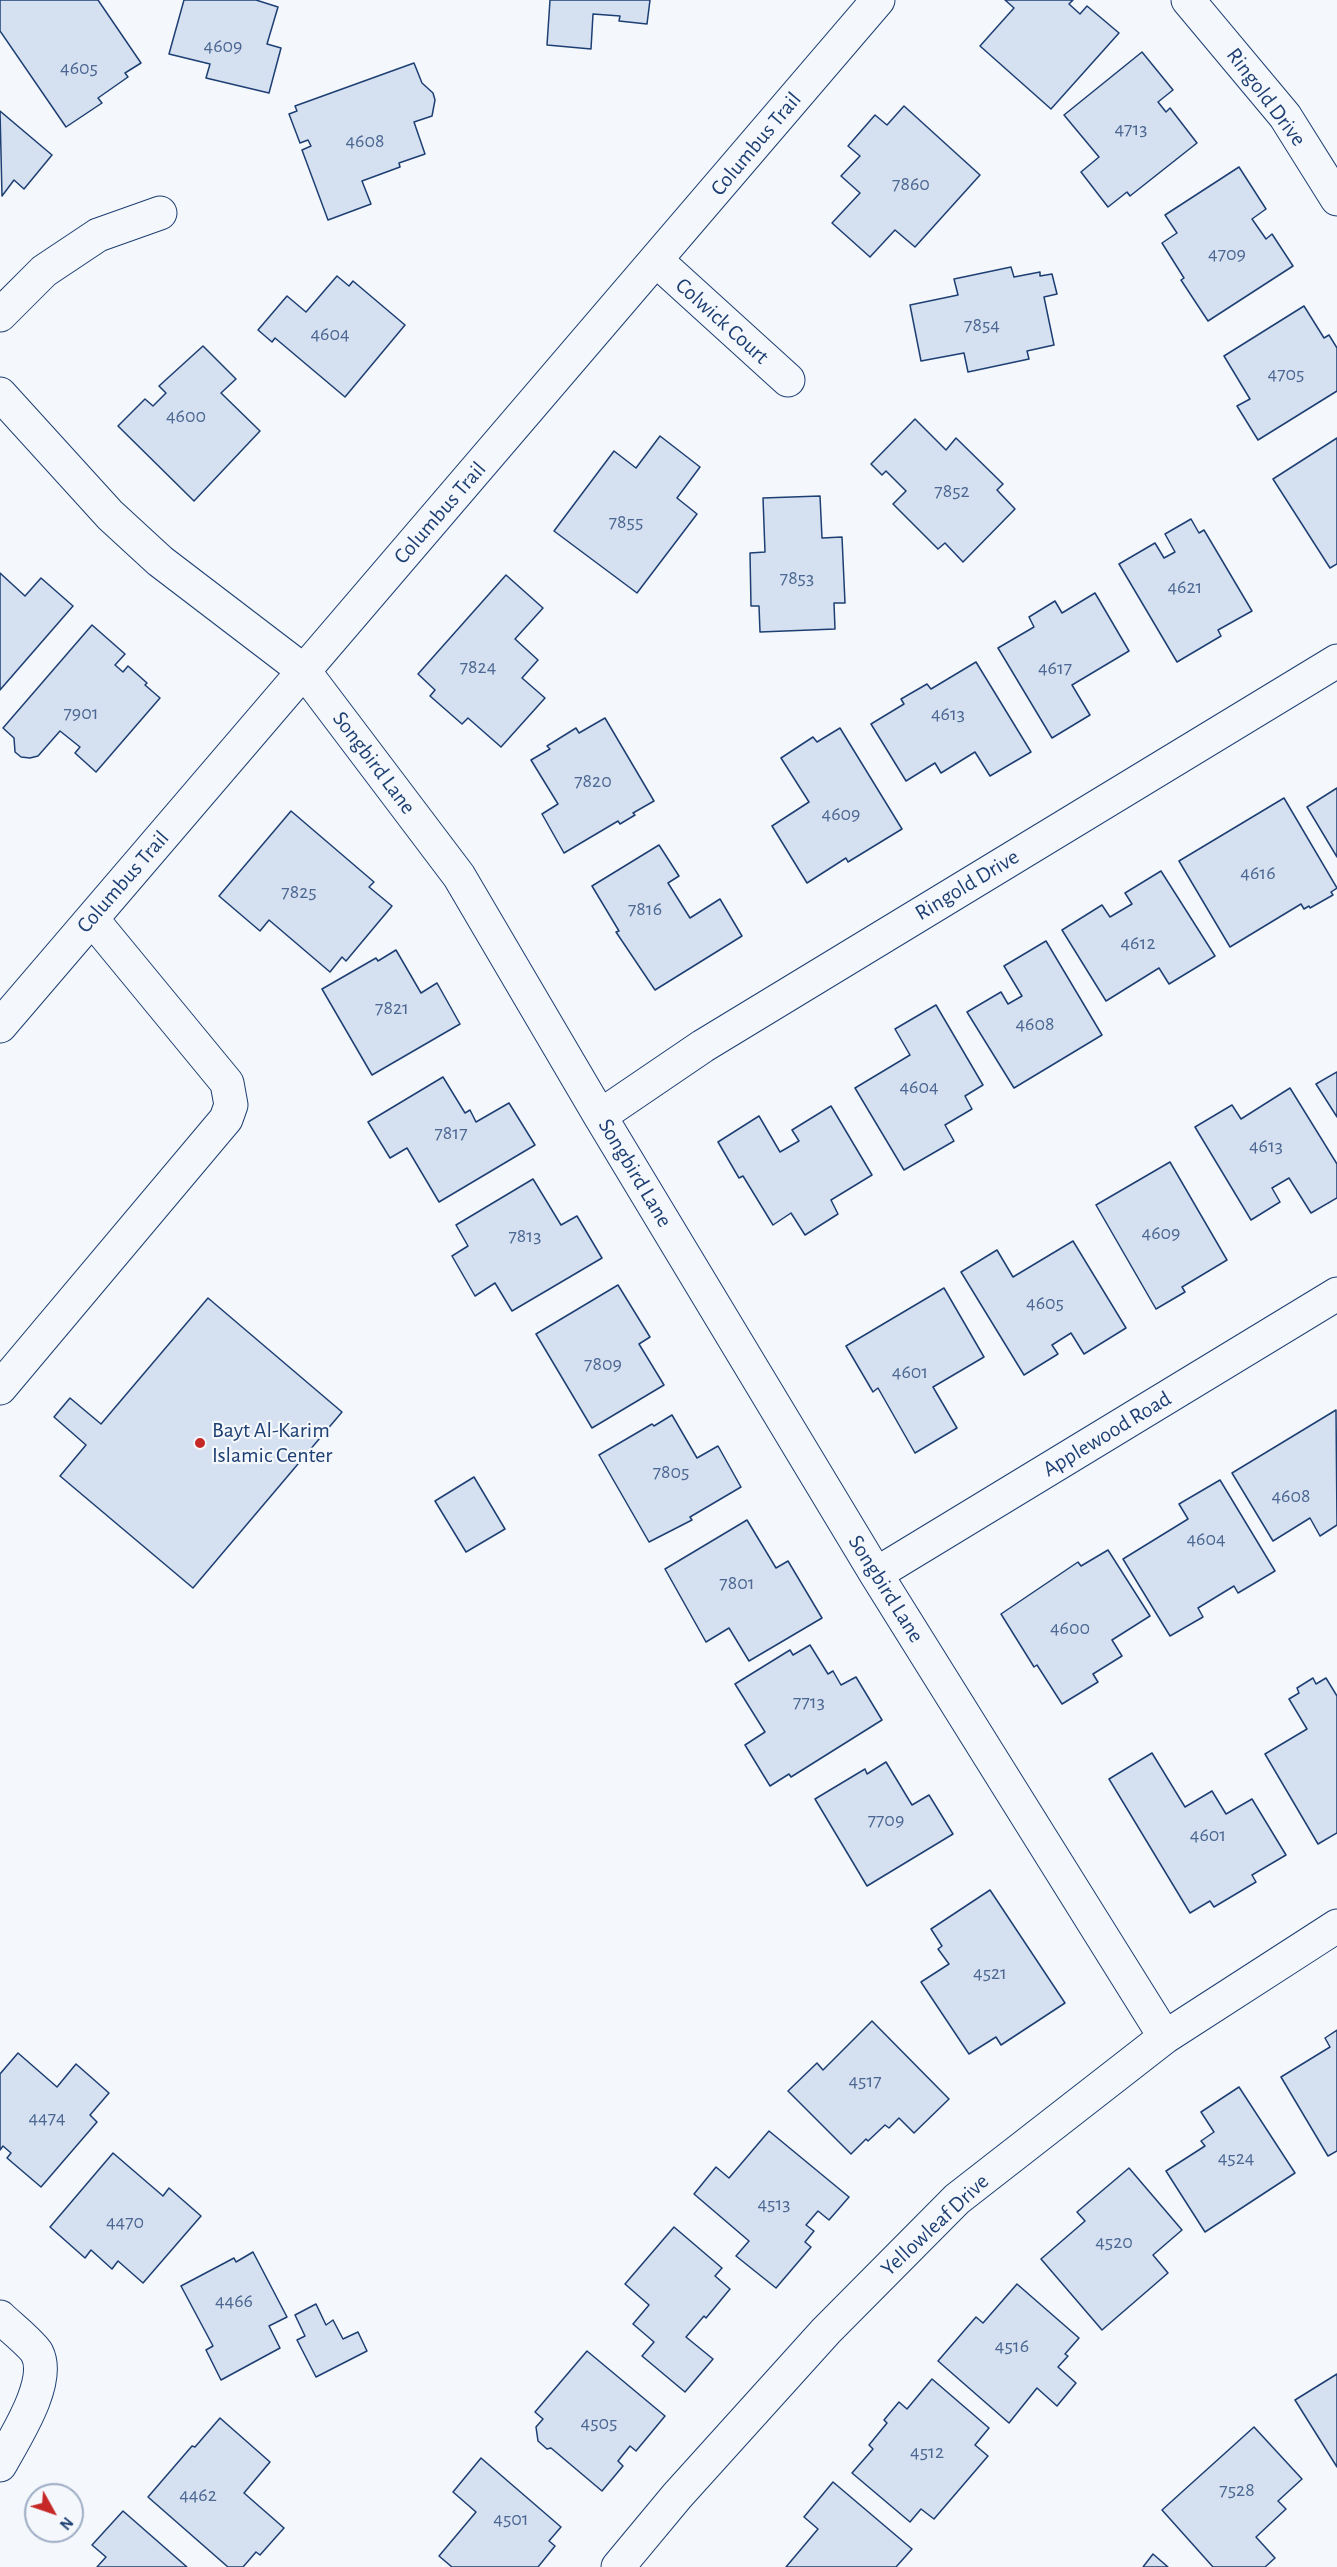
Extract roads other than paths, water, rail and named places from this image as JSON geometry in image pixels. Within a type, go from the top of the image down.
[{"type":"street","name":"Columbus Trail","points":[[0,1026],[878,0]]},
{"type":"street","name":"Ringold Drive","points":[[1188,0],[1285,116],[1337,199]]},
{"type":"street","points":[[0,315],[45,271],[98,235],[160,213]]},
{"type":"street","name":"Colwick Court","points":[[657,261],[788,380]]},
{"type":"street","name":"Songbird Lane","points":[[0,394],[110,515],[151,553],[304,671],[459,876],[600,1116],[876,1574],[1165,2037]]},
{"type":"street","name":"Ringold Drive","points":[[600,1116],[703,1047],[1337,661]]},
{"type":"street","points":[[0,1388],[226,1119],[231,1105],[227,1083],[92,919]]},
{"type":"street","name":"Applewood Road","points":[[876,1574],[1337,1294]]},
{"type":"street","name":"Yellowleaf Drive","points":[[618,2567],[677,2496],[826,2331],[957,2199],[1165,2037],[1337,1926]]},
{"type":"street","points":[[0,2317],[37,2353],[40,2371],[34,2399],[0,2465]]},
{"type":"place","name":"Bayt Al-Karim Islamic Center","points":[[200,1443]]}]
